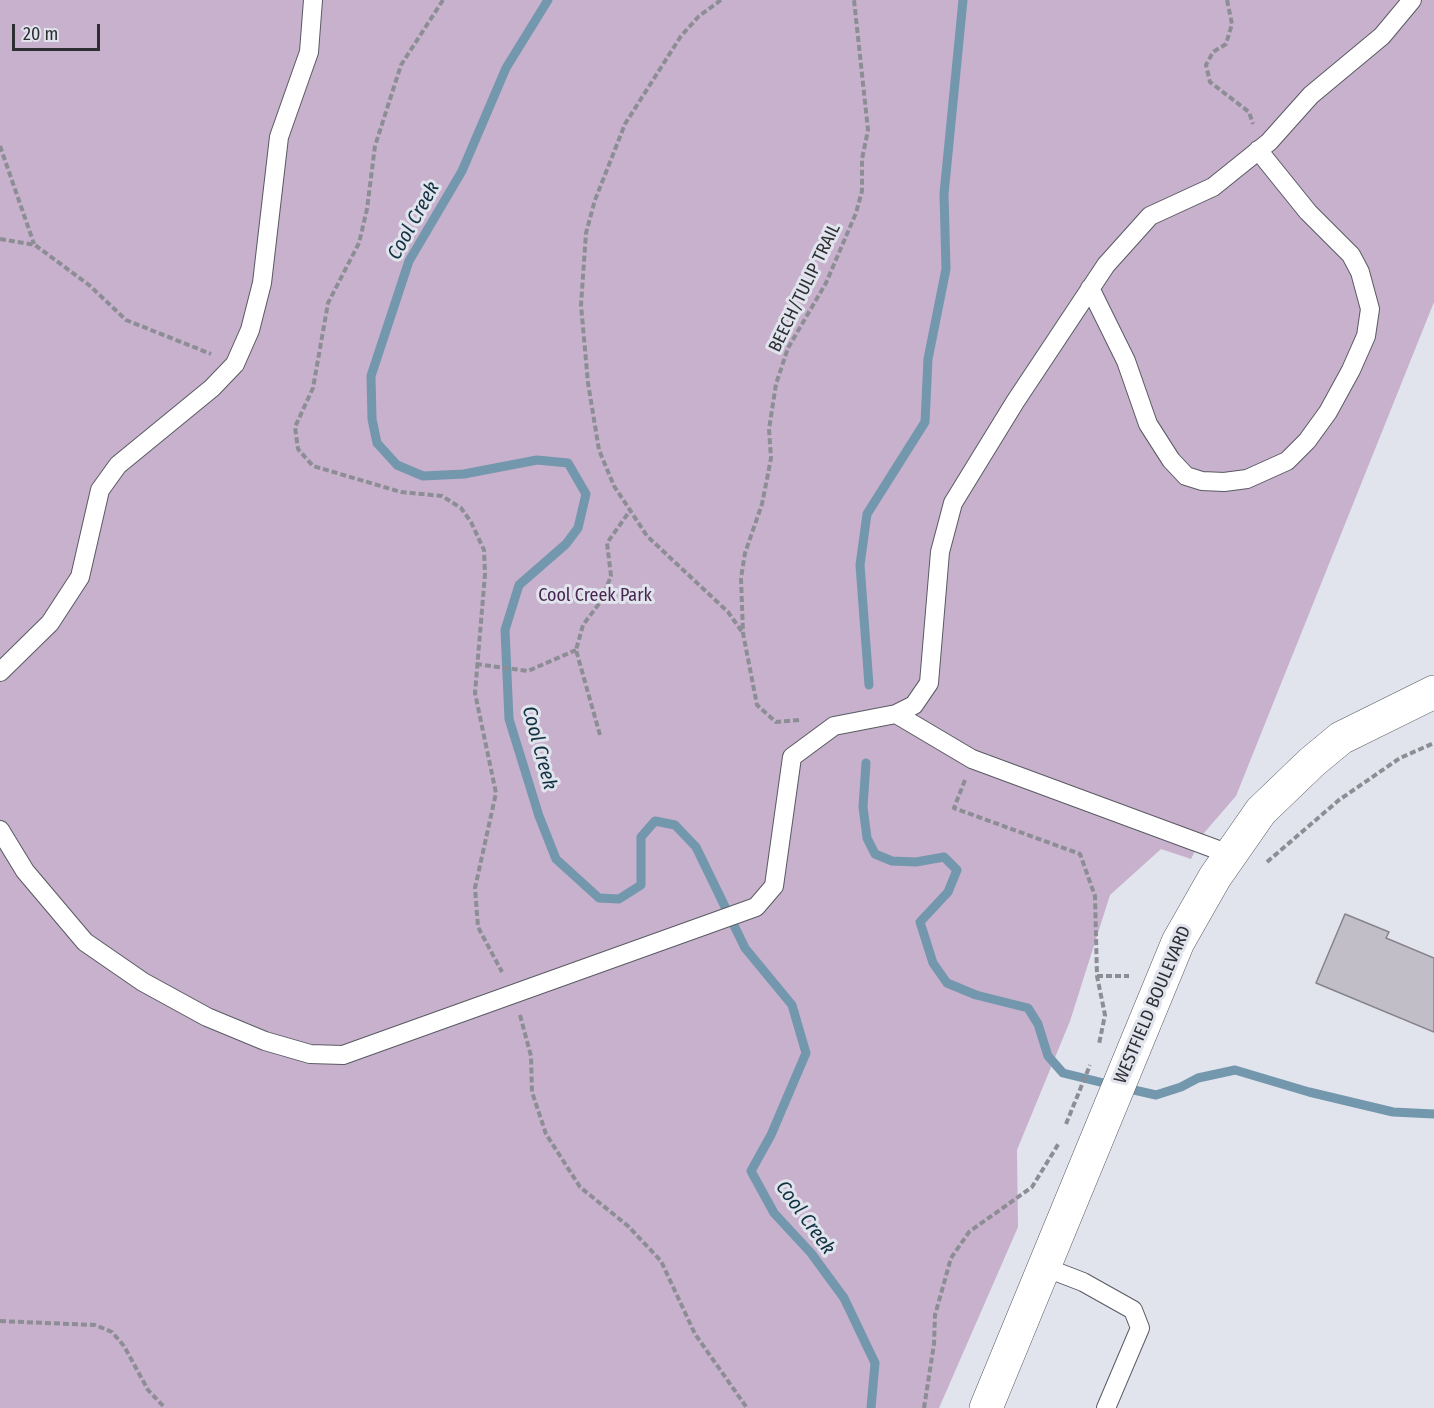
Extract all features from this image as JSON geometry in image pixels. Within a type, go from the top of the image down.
[{"type":"street","name":"WESTFIELD BOULEVARD","points":[[986,1408],[1108,1110],[1192,913],[1229,854],[1261,811],[1292,780],[1334,744],[1379,718],[1434,692]]},
{"type":"lane","points":[[0,672],[50,623],[80,577],[100,490],[118,465],[212,388],[235,364],[250,330],[262,283],[279,137],[309,52],[313,0]]},
{"type":"lane","points":[[0,830],[25,871],[85,942],[143,982],[207,1017],[265,1041],[310,1054],[343,1055],[756,907],[774,886],[792,757],[834,726],[896,714],[914,705],[928,683],[940,552],[952,503],[1106,265],[1150,216],[1213,187],[1258,150],[1311,95],[1382,36],[1412,0]]},
{"type":"lane","points":[[1090,288],[1126,361],[1148,424],[1171,460],[1186,476],[1202,481],[1224,482],[1247,479],[1287,460],[1307,441],[1328,412],[1352,370],[1366,336],[1370,309],[1360,272],[1351,255],[1308,212],[1258,150]]},
{"type":"lane","points":[[896,714],[972,759],[1229,854]]},
{"type":"lane","points":[[1044,1267],[1083,1282],[1133,1310],[1140,1328],[1106,1408]]},
{"type":"path","points":[[442,0],[400,65],[375,146],[367,209],[359,243],[328,303],[313,388],[295,427],[298,449],[313,466],[401,492],[442,496],[461,508],[471,522],[484,550],[485,574],[476,664],[477,710],[496,793],[475,888],[478,927],[514,993],[531,1056],[532,1092],[546,1134],[580,1187],[628,1226],[661,1260],[696,1334],[747,1408]]},
{"type":"path","name":"BEECH/TULIP TRAIL","points":[[721,0],[699,16],[681,36],[625,124],[595,200],[586,233],[581,306],[588,383],[599,450],[614,486],[629,512],[669,559],[728,612],[743,633],[741,578],[745,553],[762,504],[771,458],[770,429],[776,384],[788,348],[814,308],[826,283],[856,213],[862,190],[862,159],[868,130],[854,0]]},
{"type":"path","points":[[0,146],[35,245]]},
{"type":"path","points":[[0,239],[35,245],[88,285],[126,320],[235,364]]},
{"type":"path","points":[[600,735],[576,650],[583,625],[601,600],[611,576],[608,543],[629,512]]},
{"type":"path","points":[[476,664],[528,670],[576,650]]},
{"type":"path","points":[[1264,864],[1293,836],[1339,800],[1400,758],[1434,743]]},
{"type":"path","points":[[972,759],[954,808],[1080,854],[1095,896],[1097,976],[1105,1015],[1102,1036],[1096,1052]]},
{"type":"path","points":[[1097,976],[1134,976]]},
{"type":"path","points":[[924,1408],[934,1344],[935,1315],[951,1258],[969,1232],[1032,1187],[1059,1142],[1092,1060]]},
{"type":"path","points":[[0,1321],[94,1325],[112,1332],[124,1346],[148,1390],[165,1408]]},
{"type":"green space","name":"Cool Creek Park","points":[[0,0],[1434,0],[1434,302],[1236,796],[1204,833],[1191,859],[1161,849],[1110,895],[1070,1021],[1017,1150],[1018,1227],[939,1408],[0,1408]]},
{"type":"building","points":[[1345,914],[1389,932],[1386,938],[1434,958],[1434,1032],[1316,983]]},
{"type":"waterway","name":"Cool Creek","points":[[548,0],[506,68],[462,171],[409,261],[371,376],[372,419],[377,443],[397,465],[423,476],[464,474],[537,460],[568,463],[586,494],[578,528],[566,544],[519,585],[505,630],[509,719],[539,816],[556,859],[599,898],[619,899],[641,885],[641,837],[655,821],[675,825],[696,847],[745,948],[792,1005],[806,1053],[771,1135],[751,1171],[774,1213],[811,1253],[844,1298],[875,1363],[871,1408]]},
{"type":"waterway","points":[[869,685],[860,565],[867,514],[925,422],[928,359],[946,269],[944,194],[963,0]]},
{"type":"waterway","points":[[866,763],[863,807],[867,838],[875,854],[892,861],[916,862],[944,857],[957,870],[948,892],[920,922],[933,963],[947,983],[976,995],[1028,1008],[1038,1024],[1048,1056],[1063,1073],[1112,1085]]},
{"type":"waterway","points":[[1125,1088],[1156,1095],[1181,1087],[1198,1078],[1235,1070],[1309,1092],[1393,1112],[1434,1114]]}]
